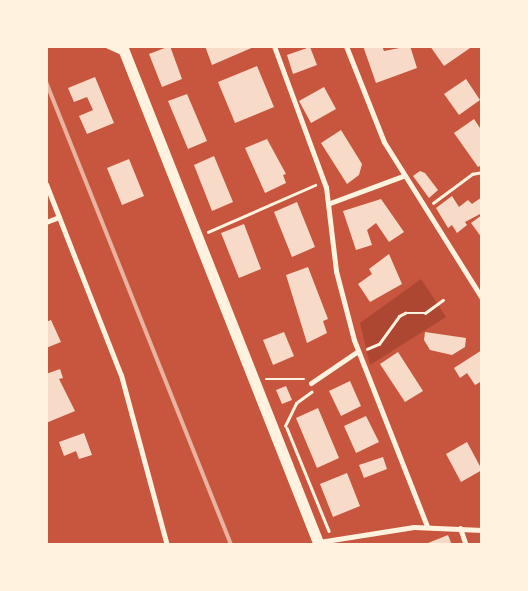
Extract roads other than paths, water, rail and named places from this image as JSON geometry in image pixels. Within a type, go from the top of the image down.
[{"type":"main road","points":[[124,50],[319,544]]},
{"type":"street","points":[[108,46],[124,50]]},
{"type":"street","points":[[274,46],[330,203],[337,276],[358,351],[427,526]]},
{"type":"street","points":[[346,46],[382,138],[424,210],[482,298]]},
{"type":"street","points":[[330,203],[404,176]]},
{"type":"street","points":[[46,184],[121,375],[167,545]]},
{"type":"street","points":[[46,222],[59,216]]},
{"type":"street","points":[[311,383],[358,351]]},
{"type":"street","points":[[319,544],[427,526],[482,530]]},
{"type":"street","points":[[460,528],[466,545]]},
{"type":"railway","points":[[46,82],[231,545]]}]
